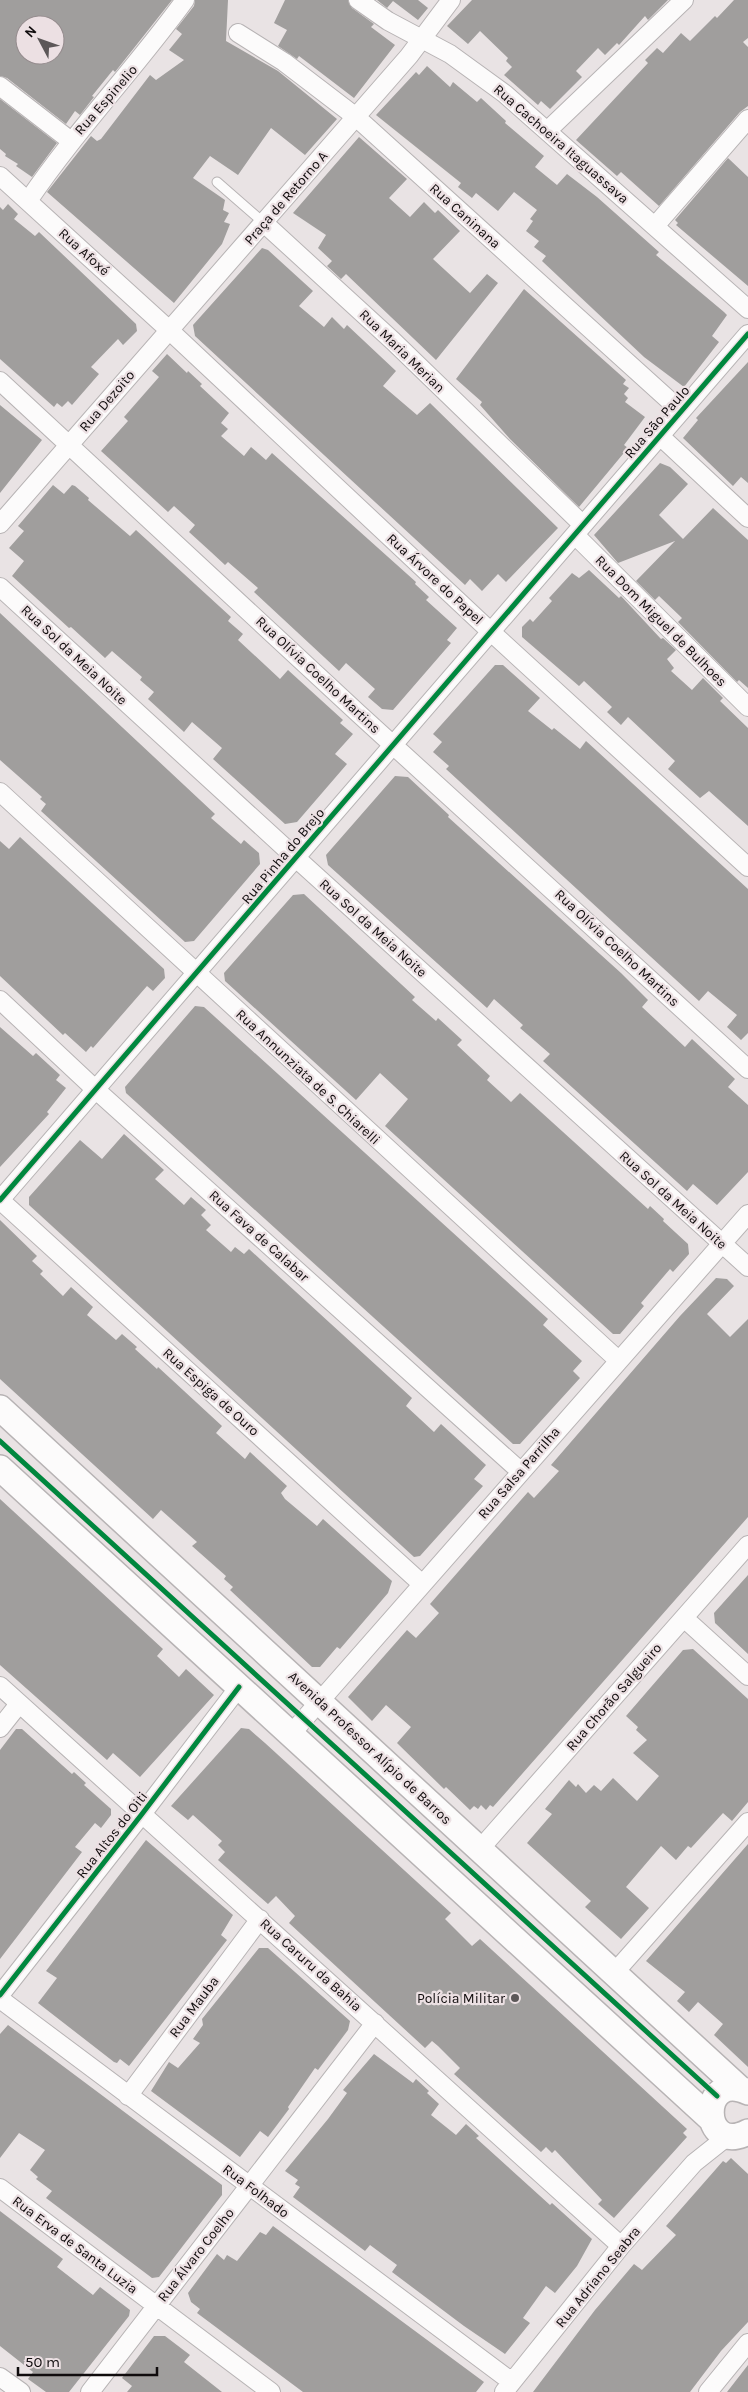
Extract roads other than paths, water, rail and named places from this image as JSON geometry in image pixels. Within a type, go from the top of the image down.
[{"type":"street","name":"Rua Espinelio","points":[[28,201],[71,140],[145,54],[185,0]]},
{"type":"street","name":"Rua Cachoeira Itaguassava","points":[[358,0],[388,21],[472,68],[547,131],[748,309]]},
{"type":"street","name":"Praça de Retorno A","points":[[215,279],[422,40],[451,0]]},
{"type":"street","points":[[547,131],[684,0]]},
{"type":"street","name":"Rua Caninana","points":[[238,33],[290,67],[356,117],[682,411]]},
{"type":"street","points":[[0,86],[71,140]]},
{"type":"street","points":[[654,226],[748,119]]},
{"type":"street","name":"Rua Afoxé","points":[[0,176],[168,329]]},
{"type":"street","name":"Rua Maria Merian","points":[[264,223],[393,341],[579,530]]},
{"type":"street","name":"Rua Dezoito","points":[[0,524],[168,329],[215,279]]},
{"type":"street","name":"Rua Árvore do Papel","points":[[168,329],[490,631],[748,867]]},
{"type":"street","name":"Rua São Paulo","points":[[579,530],[748,334]]},
{"type":"street","name":"Rua Olívia Coelho Martins","points":[[0,381],[748,1069]]},
{"type":"street","points":[[660,436],[748,518]]},
{"type":"street","name":"Rua Pinha do Brejo","points":[[0,1200],[579,530]]},
{"type":"street","name":"Rua Dom Miguel de Bulhoes","points":[[579,530],[748,707]]},
{"type":"street","name":"Rua Sol da Meia Noite","points":[[0,587],[748,1267]]},
{"type":"street","name":"Rua Annunziata de S. Chiarelli","points":[[0,792],[618,1360]]},
{"type":"street","name":"Rua Fava de Calabar","points":[[0,1000],[95,1089],[520,1471]]},
{"type":"street","name":"Rua Espiga de Ouro","points":[[0,1200],[422,1584]]},
{"type":"street","name":"Rua Salsa Parrilha","points":[[291,1734],[321,1702],[520,1471],[748,1214]]},
{"type":"street","name":"Avenida Professor Alípio de Barros","points":[[0,1408],[744,2090]]},
{"type":"street","points":[[0,1468],[730,2133]]},
{"type":"street","name":"Rua Chorão Salgueiro","points":[[480,1849],[748,1545]]},
{"type":"street","points":[[684,1618],[748,1676]]},
{"type":"street","name":"Rua Caruru da Bahia","points":[[0,1686],[621,2246]]},
{"type":"street","name":"Rua Altos do Oiti","points":[[0,1995],[239,1687]]},
{"type":"street","points":[[0,1728],[19,1704]]},
{"type":"street","points":[[615,1972],[748,1822]]},
{"type":"street","name":"Rua Mauba","points":[[128,2096],[260,1919]]},
{"type":"street","name":"Rua Folhado","points":[[0,1999],[249,2186],[508,2387]]},
{"type":"street","name":"Rua Álvaro Coelho","points":[[90,2392],[375,2023]]},
{"type":"street","points":[[730,2133],[710,2108],[714,2099],[726,2090],[744,2090]]},
{"type":"street","name":"Rua Adriano Seabra","points":[[508,2387],[621,2246],[694,2163],[730,2133]]},
{"type":"street","name":"Rua Erva de Santa Luzia","points":[[0,2188],[271,2392]]},
{"type":"street","points":[[708,2392],[748,2343]]},
{"type":"street","points":[[0,2377],[21,2392]]},
{"type":"lane","name":"Rua Maria Merian","points":[[217,182],[264,223]]},
{"type":"place","name":"Polícia Militar","points":[[515,1998]]}]
